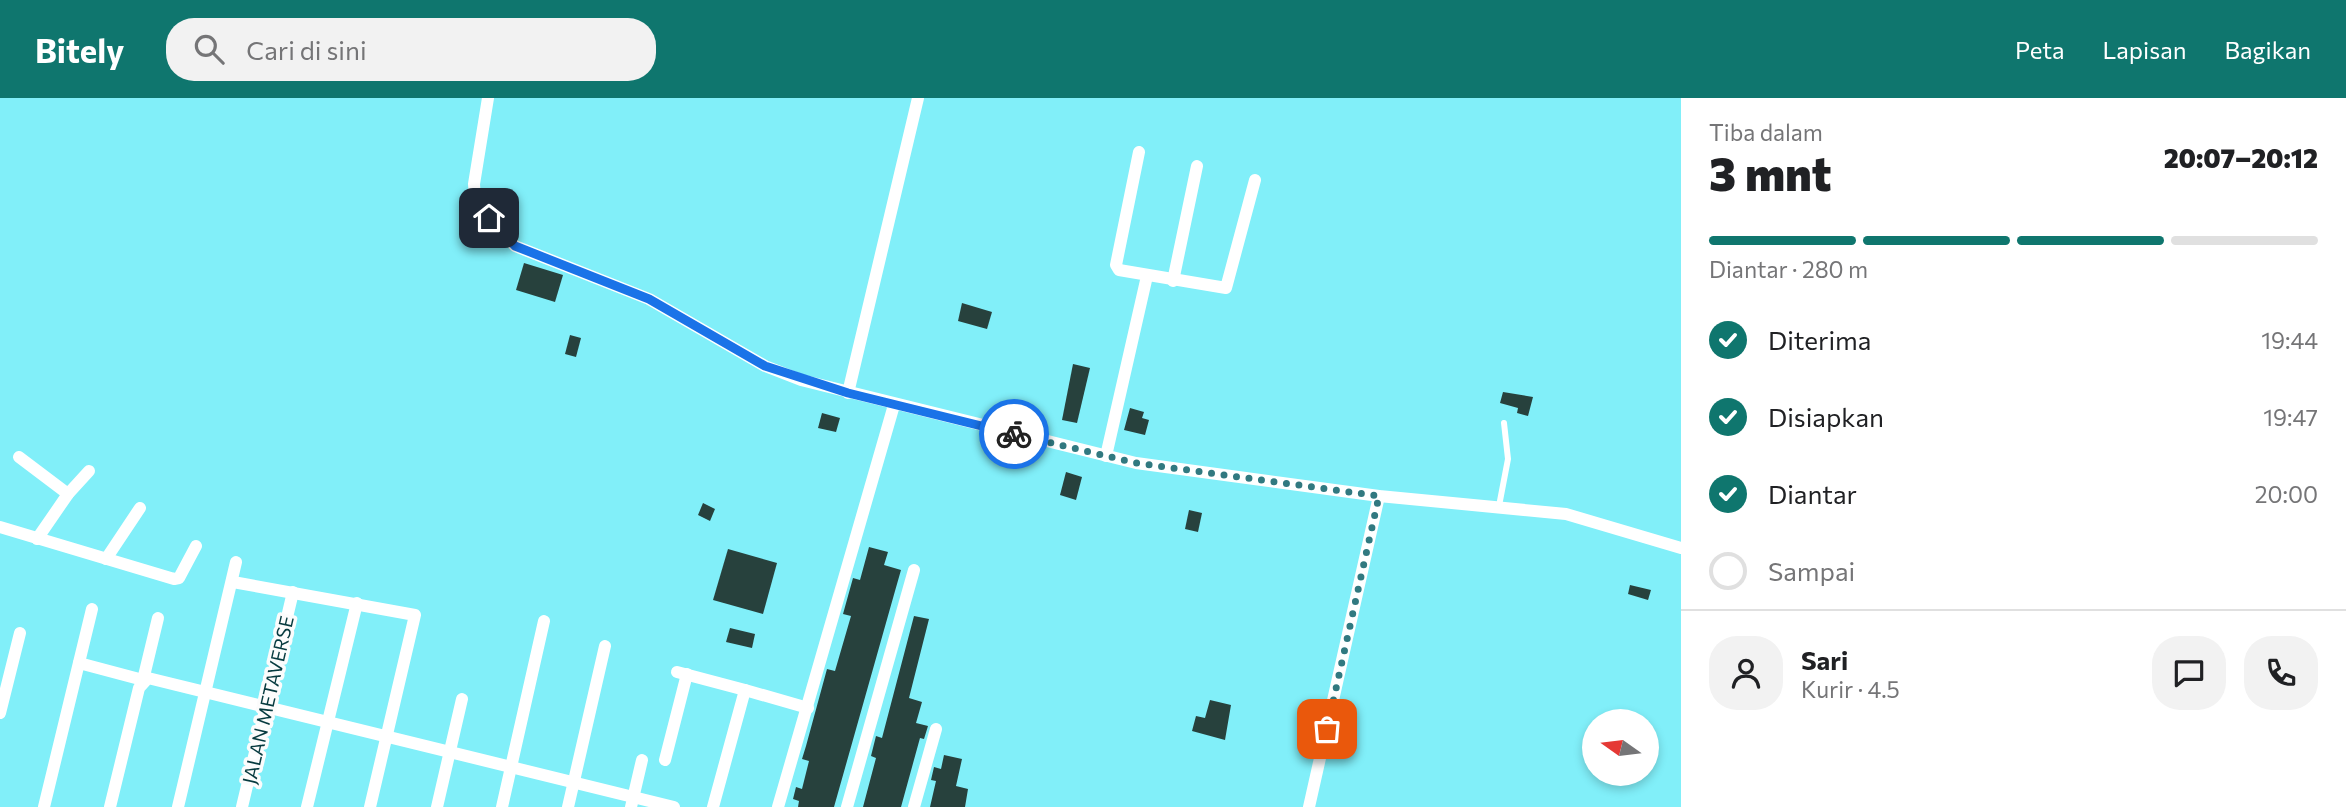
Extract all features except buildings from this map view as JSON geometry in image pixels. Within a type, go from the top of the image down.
[{"type":"street","points":[[488,98],[474,184],[475,197],[489,218],[515,246],[649,299],[765,366],[848,393],[1136,463],[1379,496],[1566,514],[1681,548]]},
{"type":"street","points":[[848,393],[918,98]]},
{"type":"street","points":[[1139,152],[1116,265],[1119,270],[1226,288],[1255,180]]},
{"type":"street","points":[[1173,281],[1197,166]]},
{"type":"street","points":[[1106,456],[1147,276]]},
{"type":"street","points":[[778,807],[894,405]]},
{"type":"street","points":[[19,457],[68,494]]},
{"type":"street","points":[[37,538],[68,494],[89,471]]},
{"type":"street","points":[[1310,807],[1379,496]]},
{"type":"street","points":[[106,559],[141,508]]},
{"type":"street","points":[[0,527],[174,579],[179,578],[196,546]]},
{"type":"street","points":[[178,807],[236,562]]},
{"type":"street","points":[[847,807],[914,570]]},
{"type":"street","points":[[233,582],[415,615],[370,807]]},
{"type":"street","name":"JALAN METAVERSE","points":[[242,807],[293,592]]},
{"type":"street","points":[[307,807],[357,603]]},
{"type":"street","points":[[44,807],[92,609]]},
{"type":"street","points":[[110,807],[158,618]]},
{"type":"street","points":[[502,807],[544,621]]},
{"type":"street","points":[[0,713],[20,633]]},
{"type":"street","points":[[568,807],[605,646]]},
{"type":"street","points":[[79,663],[142,680],[148,677],[512,766],[574,782],[632,802],[674,807]]},
{"type":"street","points":[[665,760],[682,673],[808,708]]},
{"type":"street","points":[[713,807],[745,690]]},
{"type":"street","points":[[436,807],[462,699]]},
{"type":"street","points":[[914,807],[936,729]]},
{"type":"street","points":[[632,802],[642,760]]},
{"type":"lane","points":[[1499,506],[1508,459],[1504,423]]},
{"type":"way so far","points":[[1014,434],[1136,463],[1379,496],[1327,729]]},
{"type":"route","points":[[489,218],[515,246],[649,299],[765,366],[801,380],[848,393],[1014,434]]}]
